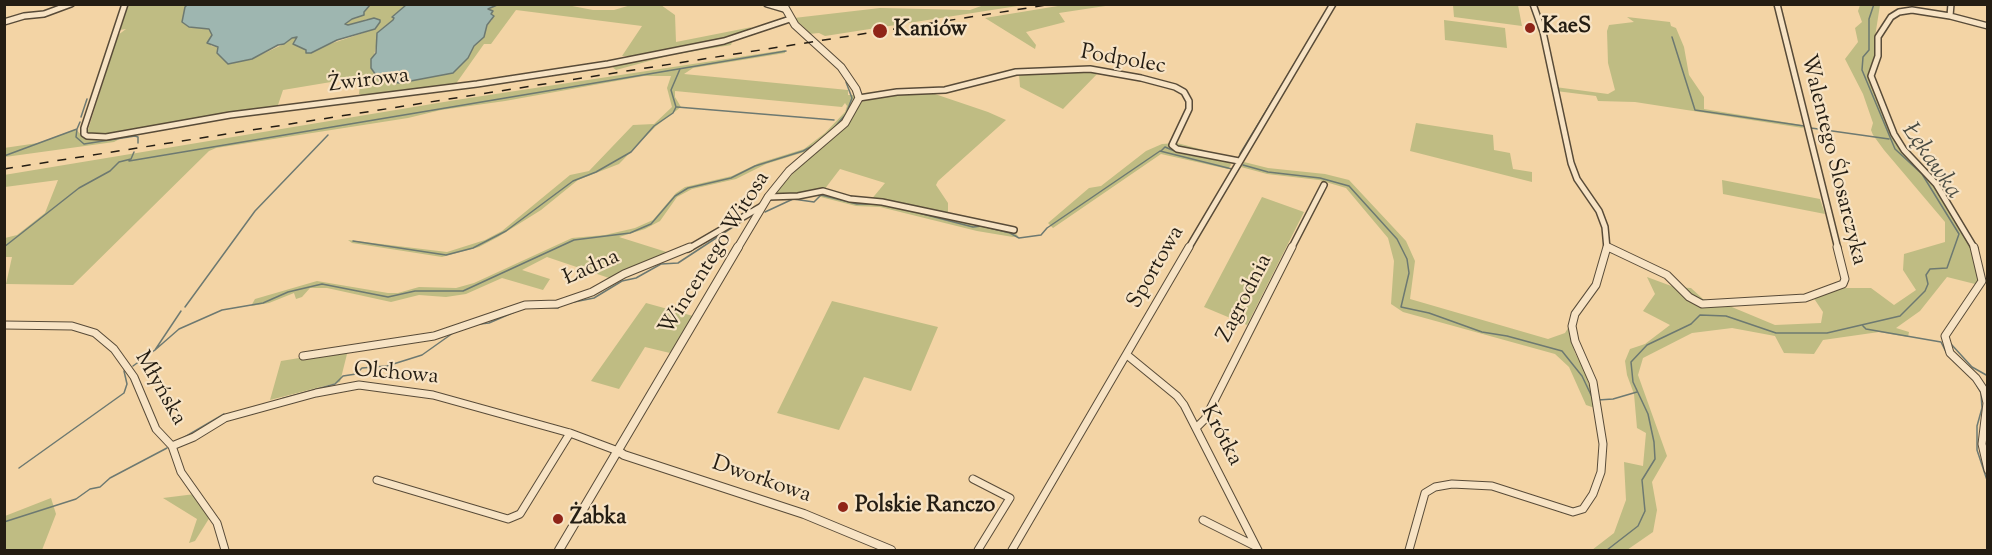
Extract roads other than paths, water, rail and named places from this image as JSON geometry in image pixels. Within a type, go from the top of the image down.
[{"type":"street","points":[[5,22],[24,16],[44,14],[71,4]]},
{"type":"street","name":"Żwirowa","points":[[125,4],[84,128],[84,134],[87,136],[106,137],[230,116],[467,86],[608,64],[724,41],[790,19]]},
{"type":"street","points":[[767,4],[783,7],[790,19],[841,67],[856,89],[859,98]]},
{"type":"street","name":"Sportowa","points":[[1012,550],[1333,4]]},
{"type":"street","points":[[1409,550],[1416,516],[1425,493],[1435,487],[1452,484],[1492,486],[1573,512],[1583,509],[1593,494],[1601,472],[1603,444],[1593,382],[1575,341],[1572,326],[1575,314],[1596,285],[1603,267],[1606,247],[1605,227],[1599,211],[1577,179],[1571,163],[1542,32],[1533,4]]},
{"type":"street","name":"Walentego Ślosarczyka","points":[[1606,247],[1667,275],[1689,297],[1702,304],[1805,298],[1843,284],[1845,279],[1777,4]]},
{"type":"street","points":[[1950,16],[1951,4]]},
{"type":"street","points":[[1988,26],[1950,16],[1912,10],[1899,12],[1891,17],[1878,37],[1878,56],[1871,76],[1894,134],[1904,150],[1936,184],[1977,252],[1985,281],[1945,336],[1950,353],[1976,378],[1984,390],[1987,403],[1982,444],[1988,470]]},
{"type":"street","name":"Podpolec","points":[[859,98],[897,92],[945,90],[1016,72],[1075,68],[1100,71],[1165,83],[1184,92],[1189,101],[1189,109],[1172,145],[1177,149],[1239,161]]},
{"type":"street","name":"Wincentego Witosa","points":[[559,550],[762,206],[789,171],[845,123],[859,98]]},
{"type":"street","name":"Zagrodnia","points":[[1197,427],[1205,419],[1324,185]]},
{"type":"street","points":[[768,197],[798,196],[823,190],[850,199],[882,202],[1014,230]]},
{"type":"street","name":"Ładna","points":[[303,356],[434,336],[525,305],[557,304],[592,292],[624,274],[681,253],[762,206]]},
{"type":"street","name":"Młyńska","points":[[4,325],[72,326],[95,333],[114,349],[134,377],[156,429],[172,446],[181,472],[217,523],[225,550]]},
{"type":"street","name":"Krótka","points":[[1127,355],[1177,396],[1197,427],[1257,548]]},
{"type":"street","name":"Olchowa","points":[[172,446],[225,418],[316,393],[359,385],[433,395],[570,433],[618,450]]},
{"type":"street","points":[[377,480],[508,519],[520,514],[570,433]]},
{"type":"street","name":"Dworkowa","points":[[618,450],[624,455],[804,514],[891,550]]},
{"type":"street","points":[[973,479],[1010,498],[978,550]]},
{"type":"street","points":[[1203,520],[1257,548]]},
{"type":"water","points":[[188,4],[370,5],[364,15],[345,24],[374,18],[380,22],[375,29],[337,40],[311,53],[306,53],[306,50],[293,44],[297,37],[252,59],[228,64],[217,53],[218,47],[207,43],[212,35],[209,29],[189,27],[182,22],[185,7]]},
{"type":"water","points":[[406,5],[497,5],[488,9],[493,11],[491,14],[494,16],[487,25],[484,37],[453,73],[400,83],[380,81],[371,68],[371,59],[376,53],[377,33]]},
{"type":"waterway","name":"Łękawka","points":[[1607,550],[1638,526],[1645,511],[1642,480],[1655,459],[1654,442],[1648,414],[1633,382],[1631,362],[1647,345],[1691,324],[1700,315],[1726,316],[1776,333],[1827,333],[1900,316],[1925,291],[1928,284],[1926,275],[1930,269],[1947,268],[1959,234],[1922,174],[1895,149],[1862,70],[1863,57],[1869,50],[1869,19],[1874,4]]},
{"type":"waterway","points":[[1672,37],[1695,110],[1804,126]]},
{"type":"waterway","points":[[129,161],[786,51]]},
{"type":"waterway","points":[[1240,154],[1300,55]]},
{"type":"waterway","points":[[353,241],[446,255],[473,248],[506,231],[573,181],[596,172],[631,152],[654,126],[673,113],[676,107],[671,90],[680,69]]},
{"type":"waterway","points":[[833,129],[846,114],[852,98],[846,82]]},
{"type":"waterway","points":[[81,117],[87,99]]},
{"type":"waterway","points":[[677,107],[834,120]]},
{"type":"waterway","points":[[77,129],[80,122]]},
{"type":"waterway","points":[[1811,128],[1889,139]]},
{"type":"waterway","points":[[4,156],[77,129]]},
{"type":"waterway","points":[[77,129],[76,137],[84,144],[135,136],[138,137],[138,143]]},
{"type":"waterway","points":[[185,307],[255,211],[328,135]]},
{"type":"waterway","points":[[155,350],[179,329],[222,310],[263,303],[288,292],[322,284],[388,297],[415,291],[463,291],[574,240],[630,233],[651,224],[675,196],[688,188],[731,178],[755,166],[803,151],[816,144]]},
{"type":"waterway","points":[[1161,151],[1165,147],[1177,152]]},
{"type":"waterway","points":[[919,213],[973,227],[982,226],[1010,233],[1019,238],[1041,235],[1047,228],[1160,151],[1232,169]]},
{"type":"waterway","points":[[4,247],[79,188],[110,171],[119,162],[131,159],[134,152]]},
{"type":"waterway","points":[[1194,155],[1230,162]]},
{"type":"waterway","points":[[1243,165],[1268,172],[1320,178],[1349,186],[1397,239],[1407,259],[1409,273],[1401,307],[1429,313],[1482,332],[1507,336],[1562,351],[1582,376],[1592,397]]},
{"type":"waterway","points":[[1188,244],[1227,179]]},
{"type":"waterway","points":[[765,212],[793,199],[814,202],[821,195],[857,204],[877,204]]},
{"type":"waterway","points":[[564,304],[594,298],[622,281],[636,278],[661,264],[678,263],[742,221]]},
{"type":"waterway","points":[[542,307],[558,308],[560,306]]},
{"type":"waterway","points":[[480,324],[489,323],[526,307]]},
{"type":"waterway","points":[[155,350],[181,311]]},
{"type":"waterway","points":[[1863,326],[1866,329],[1941,342],[1947,354]]},
{"type":"waterway","points":[[281,399],[335,384],[343,376],[356,374],[362,368],[387,366],[422,355],[453,333]]},
{"type":"waterway","points":[[1951,344],[1972,367],[1988,376]]},
{"type":"waterway","points":[[133,366],[155,350]]},
{"type":"waterway","points":[[19,468],[124,393],[127,384],[124,371]]},
{"type":"waterway","points":[[1977,386],[1981,393],[1982,408],[1977,426],[1977,450],[1988,483]]},
{"type":"waterway","points":[[1598,400],[1613,399],[1637,392]]},
{"type":"waterway","points":[[183,438],[224,414]]},
{"type":"waterway","points":[[4,522],[76,499],[90,489],[100,487],[110,478],[167,448]]},
{"type":"railway","points":[[4,169],[1053,4]]},
{"type":"place","name":"KaeS","points":[[1530,28]]},
{"type":"place","name":"Kaniów","points":[[880,31]]},
{"type":"place","name":"Polskie Ranczo","points":[[843,507]]},
{"type":"place","name":"Żabka","points":[[558,519]]}]
